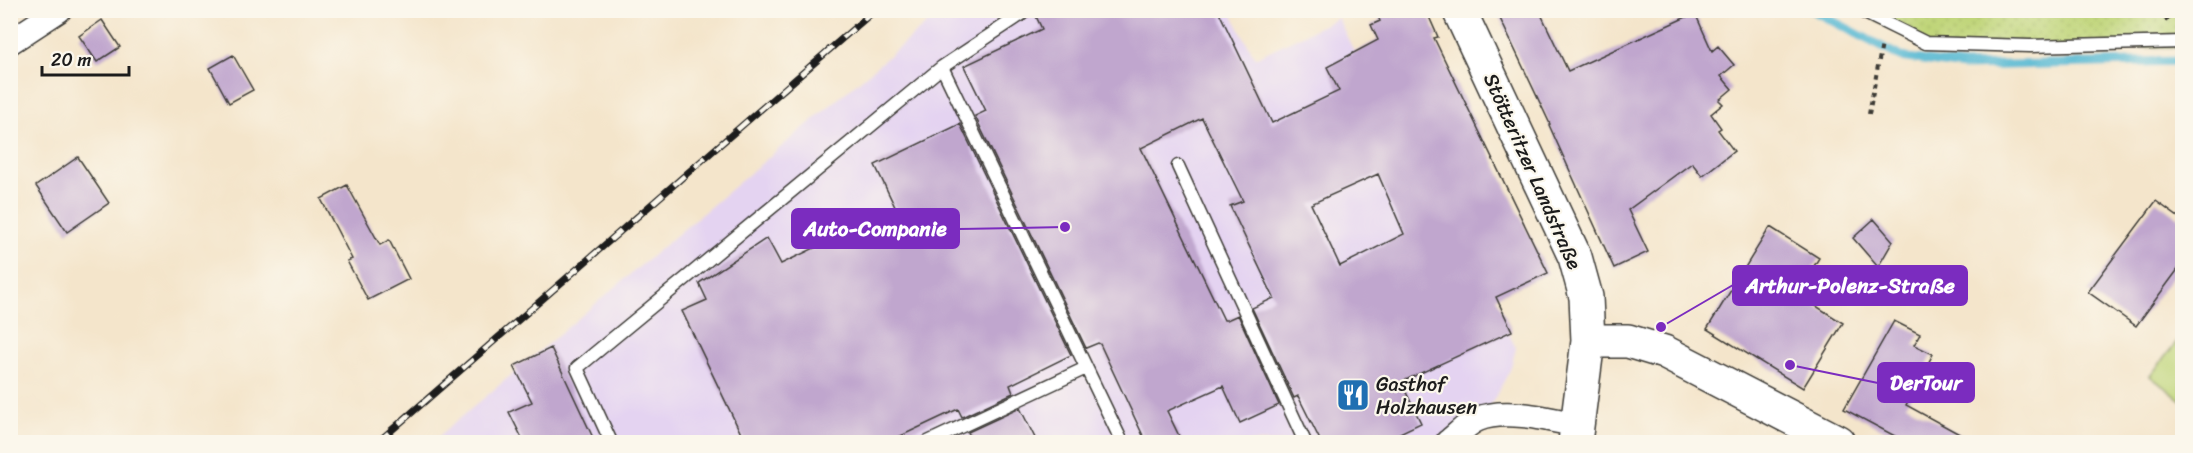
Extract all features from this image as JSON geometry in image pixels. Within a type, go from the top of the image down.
[{"type":"main road","name":"Stötteritzer Landstraße","points":[[1460,10],[1575,257],[1586,297],[1588,341],[1576,434]]},
{"type":"main road","points":[[1588,341],[1628,341],[1664,352],[1838,442]]},
{"type":"street","points":[[10,42],[59,10]]},
{"type":"street","points":[[1448,442],[1478,419],[1503,415],[1530,416],[1576,434]]},
{"type":"lane","points":[[1859,10],[1926,43],[2030,46],[2182,42]]},
{"type":"lane","points":[[611,442],[577,368],[942,67],[1022,14]]},
{"type":"lane","points":[[942,67],[1122,442]]},
{"type":"lane","points":[[1178,166],[1305,442]]},
{"type":"lane","points":[[928,442],[1086,368]]},
{"type":"path","points":[[1869,114],[1884,36]]},
{"type":"shaded area","points":[[942,11],[1230,11],[1255,58],[1338,18],[1428,207],[1443,204],[1516,348],[1510,370],[1479,427],[1460,442],[432,442]]},
{"type":"green space","points":[[1861,11],[2182,11],[2182,47],[1929,51]]},
{"type":"green space","points":[[2182,335],[2182,401],[2150,376]]},
{"type":"building","points":[[1033,10],[1218,10],[1272,123],[1339,91],[1327,67],[1378,40],[1371,25],[1380,21],[1375,10],[1426,10],[1438,37],[1434,38],[1548,273],[1496,297],[1512,331],[1401,382],[1421,423],[1381,442],[1321,442],[1298,396],[1294,398],[1252,308],[1274,298],[1230,206],[1243,201],[1202,118],[1141,148],[1224,320],[1238,315],[1279,405],[1240,423],[1223,386],[1167,411],[1182,442],[1146,442],[1100,344],[1086,348],[975,116],[986,111],[964,66],[1042,29]],"holes":[[[1378,174],[1404,234],[1340,266],[1311,204]]]},
{"type":"building","points":[[1496,10],[1539,10],[1568,71],[1695,13],[1712,51],[1718,46],[1734,65],[1721,76],[1732,89],[1719,100],[1723,104],[1711,114],[1721,128],[1718,130],[1734,151],[1702,176],[1692,163],[1628,210],[1648,252],[1614,268]]},
{"type":"building","points":[[102,20],[120,47],[97,62],[79,36]]},
{"type":"building","points":[[233,55],[253,90],[229,103],[210,68]]},
{"type":"building","points":[[960,124],[1071,355],[1010,385],[1013,393],[962,417],[958,409],[888,442],[745,442],[682,311],[707,300],[699,283],[767,238],[781,264],[896,209],[875,165]]},
{"type":"building","points":[[78,157],[109,203],[67,232],[36,186]]},
{"type":"building","points":[[347,185],[380,245],[389,240],[409,279],[368,300],[347,261],[352,259],[321,199]]},
{"type":"building","points":[[2156,201],[2182,220],[2182,264],[2136,326],[2088,292]]},
{"type":"building","points":[[1874,219],[1893,241],[1878,267],[1853,238]]},
{"type":"building","points":[[1770,227],[1819,258],[1797,294],[1843,323],[1803,388],[1707,329]]},
{"type":"building","points":[[1894,321],[1920,334],[1914,345],[1933,354],[1906,405],[1974,442],[1906,442],[1844,409]]},
{"type":"building","points":[[551,348],[595,442],[524,442],[509,412],[532,402],[514,366]]},
{"type":"building","points":[[1020,408],[1037,442],[973,442],[968,432]]},
{"type":"waterway","points":[[1812,10],[1901,57],[1964,66],[2182,61]]},
{"type":"railway","points":[[378,442],[875,10]]},
{"type":"place","name":"Auto-Companie","points":[[1065,227]]},
{"type":"place","name":"Arthur-Polenz-Straße","points":[[1661,327]]},
{"type":"place","name":"DerTour","points":[[1790,365]]},
{"type":"place","name":"Gasthof Holzhausen","points":[[1353,395]]}]
